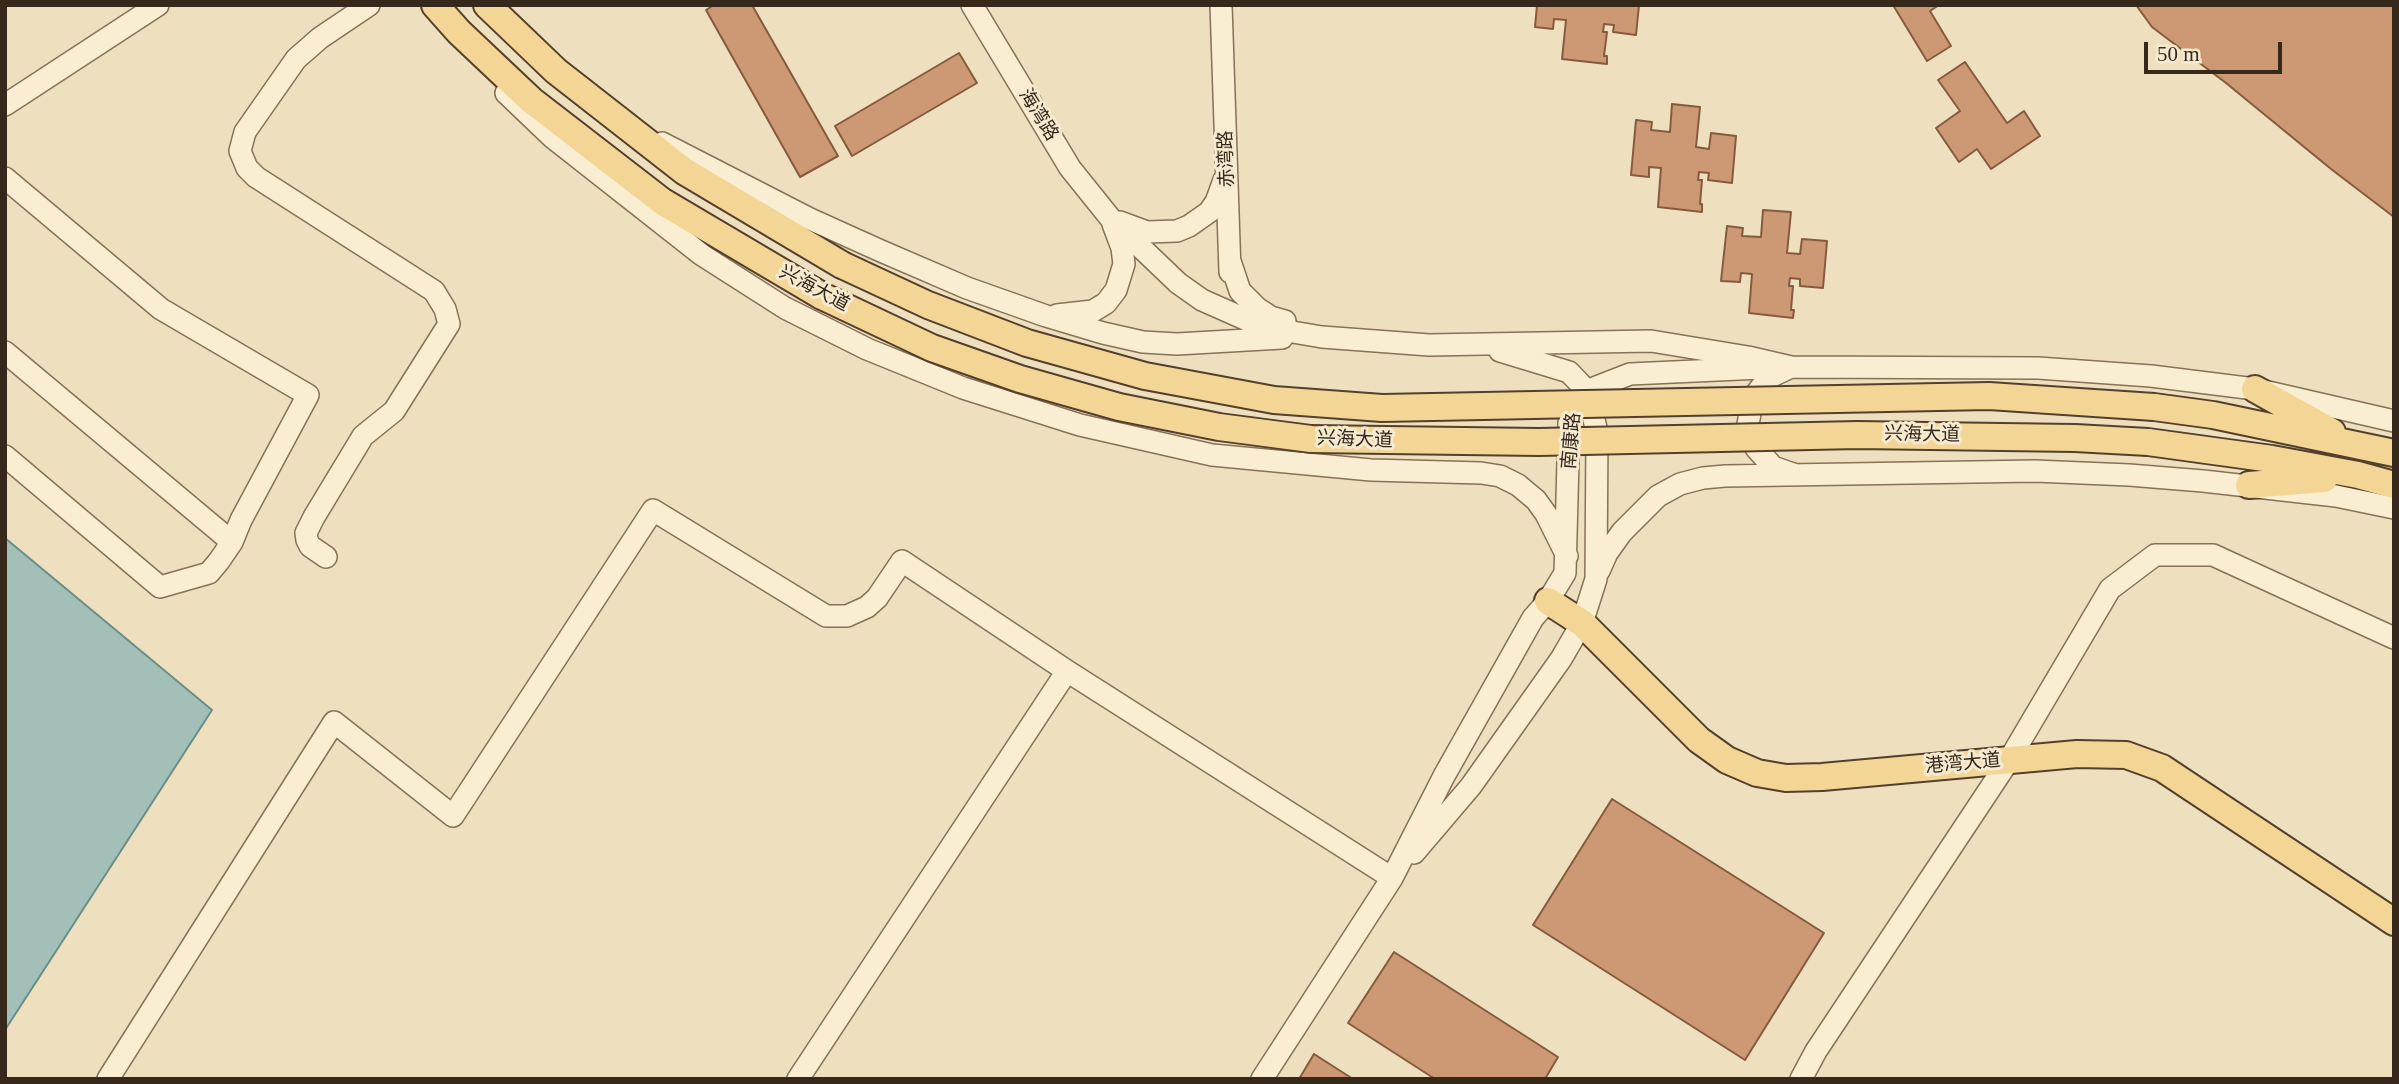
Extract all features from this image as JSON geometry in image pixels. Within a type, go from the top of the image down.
[{"type":"main road","name":"兴海大道","points":[[434,5],[531,100],[663,202],[822,296],[933,348],[1020,379],[1132,410],[1219,427],[1311,439],[1539,442],[1871,435],[2075,438],[2148,442],[2272,459],[2358,475],[2394,485]]},
{"type":"main road","name":"兴海大道","points":[[487,5],[556,71],[684,171],[842,265],[928,305],[1027,343],[1145,376],[1274,400],[1382,408],[1989,396],[2154,407],[2213,415],[2394,453]]},
{"type":"main road","points":[[2255,389],[2311,419],[2348,443]]},
{"type":"main road","points":[[2249,485],[2358,475]]},
{"type":"main road","name":"港湾大道","points":[[1548,601],[1582,623],[1699,740],[1727,760],[1757,773],[1786,778],[1822,777],[2106,753],[2144,759],[2162,768],[2394,922]]},
{"type":"street","points":[[5,106],[158,5]]},
{"type":"street","points":[[326,557],[310,546],[307,540],[306,533],[314,517],[363,436],[394,411],[449,324],[440,298],[424,283],[256,177],[243,160],[240,151],[245,132],[296,60],[320,38],[369,5]]},
{"type":"street","name":"兴海大道","points":[[434,5],[512,99],[552,137],[614,187],[702,255],[785,308],[867,349],[963,388],[1054,417],[1212,455],[1371,470],[1481,473],[1500,476],[1518,485],[1536,500],[1567,556]]},
{"type":"street","name":"海湾路","points":[[972,5],[1070,167],[1111,219]]},
{"type":"street","name":"赤湾路","points":[[1221,5],[1230,314]]},
{"type":"street","name":"兴海大道","points":[[618,121],[810,219],[967,288],[1046,316],[1143,342],[1177,344],[1322,337]]},
{"type":"street","points":[[1111,219],[1147,232],[1177,231],[1209,212],[1227,171]]},
{"type":"street","points":[[5,178],[161,309],[308,395],[232,542],[209,573],[160,587],[5,456]]},
{"type":"street","points":[[1046,316],[1093,311],[1106,303],[1116,290],[1124,264],[1122,248],[1111,219]]},
{"type":"street","name":"兴海大道","points":[[1111,219],[1178,283],[1202,300],[1263,327],[1322,337],[1429,345],[1651,341],[1791,367],[2038,368],[2151,376],[2255,389],[2394,421]]},
{"type":"street","name":"兴海大道","points":[[1230,261],[1240,291],[1257,308],[1271,317],[1297,324],[1420,332],[1475,345]]},
{"type":"street","points":[[1475,345],[1533,359],[1569,372],[1587,391],[1630,374],[1791,367]]},
{"type":"street","points":[[5,352],[232,542]]},
{"type":"street","points":[[1791,367],[1768,378],[1753,398],[1748,424],[1756,448],[1773,467],[1797,475]]},
{"type":"street","name":"南康路","points":[[1587,391],[1597,432],[1596,579],[1582,623],[1471,786],[1392,878],[1444,776],[1533,618],[1548,601],[1565,573],[1569,423],[1578,399],[1587,391]]},
{"type":"street","name":"兴海大道","points":[[1596,579],[1606,553],[1622,532],[1658,496],[1680,484],[1725,476],[2035,471],[2129,475],[2249,485],[2336,496],[2394,508]]},
{"type":"street","points":[[108,1079],[334,722],[453,816],[653,510],[827,615],[847,616],[867,607],[877,598],[902,561],[1067,671],[1392,878],[1262,1079]]},
{"type":"street","points":[[1801,1079],[1816,1051],[2009,760],[2110,589],[2155,555],[2213,555],[2394,638]]},
{"type":"street","points":[[797,1079],[1067,671]]},
{"type":"water","points":[[5,538],[212,710],[5,1030]]},
{"type":"building","points":[[714,5],[752,5],[838,156],[800,177],[706,10]]},
{"type":"building","points":[[1537,5],[1639,5],[1636,35],[1613,32],[1614,25],[1604,24],[1603,32],[1607,32],[1604,56],[1607,56],[1607,64],[1562,59],[1566,20],[1554,19],[1553,29],[1535,27]]},
{"type":"building","points":[[1893,5],[1939,5],[1930,11],[1951,46],[1927,61]]},
{"type":"building","points":[[2136,5],[2394,5],[2394,217],[2152,27]]},
{"type":"building","points":[[959,53],[977,83],[852,156],[835,126]]},
{"type":"building","points":[[1965,62],[2007,123],[2024,111],[2040,136],[1991,169],[1977,149],[1959,162],[1936,128],[1960,111],[1938,80]]},
{"type":"building","points":[[1672,104],[1700,107],[1696,147],[1709,149],[1711,133],[1736,136],[1732,183],[1708,180],[1709,173],[1699,172],[1698,180],[1702,180],[1702,212],[1658,207],[1661,168],[1649,167],[1649,177],[1631,175],[1636,120],[1652,122],[1651,130],[1670,132]]},
{"type":"building","points":[[1763,210],[1791,212],[1787,253],[1800,254],[1802,239],[1827,241],[1823,288],[1800,286],[1800,279],[1790,278],[1789,286],[1793,286],[1793,318],[1749,313],[1752,274],[1741,273],[1740,282],[1721,281],[1727,226],[1743,228],[1742,236],[1761,237]]},
{"type":"building","points":[[1612,799],[1824,933],[1745,1060],[1533,925]]},
{"type":"building","points":[[1394,952],[1558,1057],[1545,1079],[1435,1079],[1348,1023]]},
{"type":"building","points":[[1314,1054],[1353,1079],[1299,1079]]}]
